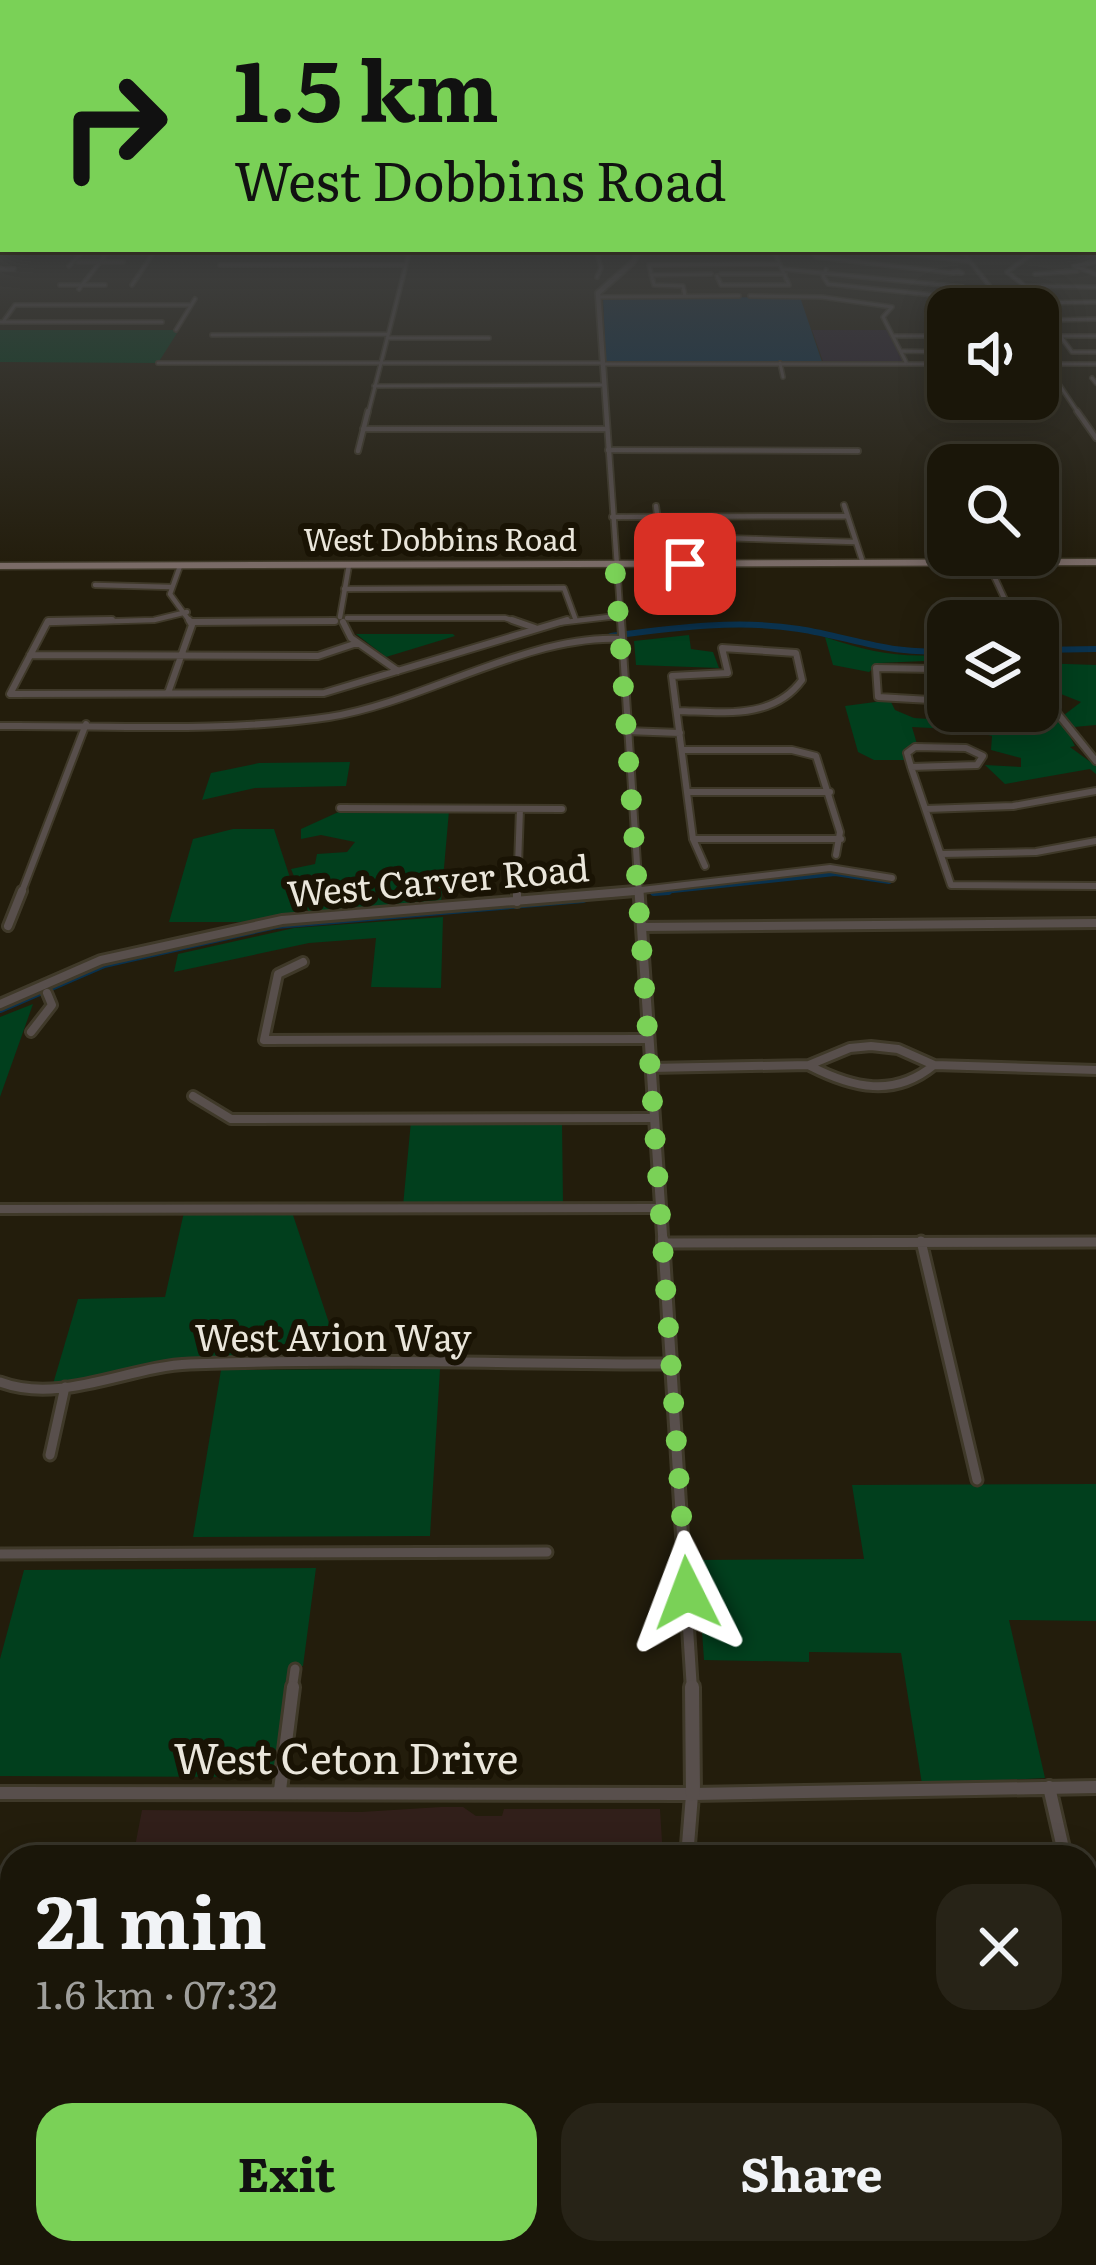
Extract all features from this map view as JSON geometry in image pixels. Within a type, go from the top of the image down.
[{"type":"main road","name":"West Dobbins Road","points":[[0,566],[179,569],[927,562]]},
{"type":"main road","name":"West Dobbins Road","points":[[1059,562],[1096,562]]},
{"type":"street","points":[[358,452],[382,355]]},
{"type":"street","points":[[601,355],[691,1661],[693,1794],[688,1845]]},
{"type":"street","points":[[902,355],[907,364]]},
{"type":"street","points":[[158,363],[927,364]]},
{"type":"street","points":[[780,363],[783,376]]},
{"type":"street","points":[[1059,364],[1096,364]]},
{"type":"street","points":[[374,386],[604,385]]},
{"type":"street","points":[[1059,387],[1096,438]]},
{"type":"street","points":[[363,429],[607,429]]},
{"type":"street","points":[[608,450],[858,451]]},
{"type":"street","points":[[844,505],[863,562]]},
{"type":"street","points":[[656,506],[660,536],[855,542]]},
{"type":"street","points":[[612,517],[847,516]]},
{"type":"street","points":[[349,565],[341,620],[358,644],[399,672]]},
{"type":"street","points":[[168,693],[191,622],[172,598],[179,569]]},
{"type":"street","points":[[95,585],[171,587]]},
{"type":"street","points":[[344,589],[568,589],[575,618]]},
{"type":"street","points":[[187,612],[151,620],[48,621],[10,694],[325,693],[575,618],[617,616]]},
{"type":"street","points":[[191,622],[497,618],[537,629]]},
{"type":"street","points":[[0,726],[331,717],[619,635]]},
{"type":"street","points":[[30,656],[317,656],[358,644]]},
{"type":"street","points":[[678,711],[754,709],[787,698],[802,680],[796,652],[722,648],[728,673],[673,674],[693,838],[705,866]]},
{"type":"street","points":[[927,669],[877,668],[878,697],[927,699]]},
{"type":"street","points":[[1059,717],[1096,761]]},
{"type":"street","points":[[8,926],[86,724]]},
{"type":"street","points":[[626,731],[680,731]]},
{"type":"street","points":[[1082,748],[1096,747]]},
{"type":"street","points":[[911,767],[977,765],[983,756],[966,748],[910,749],[911,767],[951,884],[1096,886]]},
{"type":"street","points":[[682,750],[812,754],[822,764],[830,792],[841,839],[836,855]]},
{"type":"street","points":[[926,809],[1012,806],[1096,791]]},
{"type":"street","points":[[687,792],[830,792]]},
{"type":"street","points":[[340,808],[562,809]]},
{"type":"street","points":[[517,902],[520,809]]},
{"type":"street","points":[[693,838],[841,839]]},
{"type":"street","points":[[941,854],[1036,852],[1096,841]]},
{"type":"street","name":"West Carver Road","points":[[0,1004],[101,960],[282,920],[639,891],[830,868],[892,878]]},
{"type":"street","points":[[641,927],[1096,923]]},
{"type":"street","points":[[303,962],[278,974],[263,1040],[648,1039]]},
{"type":"street","points":[[31,1032],[52,1005],[46,993]]},
{"type":"street","points":[[650,1068],[809,1065],[850,1048],[871,1046],[898,1049],[934,1065],[1096,1070]]},
{"type":"street","points":[[809,1065],[836,1081],[866,1088],[913,1083],[934,1065]]},
{"type":"street","points":[[193,1096],[231,1119],[653,1118]]},
{"type":"street","points":[[0,1209],[658,1208]]},
{"type":"street","points":[[921,1241],[977,1480]]},
{"type":"street","points":[[662,1243],[1096,1241]]},
{"type":"street","name":"West Avion Way","points":[[0,1382],[16,1388],[65,1388],[185,1364],[670,1364]]},
{"type":"street","points":[[50,1455],[65,1388]]},
{"type":"street","points":[[0,1554],[547,1552]]},
{"type":"street","points":[[280,1790],[295,1669]]},
{"type":"street","points":[[1049,1787],[1063,1845]]},
{"type":"street","name":"West Ceton Drive","points":[[0,1793],[693,1794],[1096,1787]]},
{"type":"shaded area","points":[[821,355],[900,355],[904,363],[824,364]]},
{"type":"shaded area","points":[[463,1807],[476,1816],[502,1816],[504,1809],[660,1809],[662,1845],[135,1845],[142,1810],[361,1812]]},
{"type":"green space","points":[[0,355],[163,355],[158,363],[0,362]]},
{"type":"green space","points":[[356,634],[453,634],[455,636],[386,657]]},
{"type":"green space","points":[[689,635],[691,649],[713,652],[719,668],[636,665],[634,641]]},
{"type":"green space","points":[[825,637],[886,653],[927,655],[927,661],[879,663],[869,672],[833,665]]},
{"type":"green space","points":[[1059,664],[1096,665],[1096,725],[1074,727],[1064,715],[1081,702],[1059,693]]},
{"type":"green space","points":[[890,700],[895,710],[927,719],[927,728],[912,727],[917,744],[904,749],[905,760],[874,760],[858,752],[845,706]]},
{"type":"green space","points":[[1059,719],[1075,746],[1070,747],[1096,766],[1096,774],[1090,769],[1005,784],[985,765],[1021,767],[1021,758],[991,750],[992,736],[977,732],[1059,732]]},
{"type":"green space","points":[[350,762],[346,786],[255,788],[202,800],[211,773],[259,763]]},
{"type":"green space","points":[[345,809],[449,811],[441,902],[309,913],[291,869],[315,864],[317,854],[347,852],[355,842],[321,835],[301,839],[301,829]]},
{"type":"green space","points":[[233,829],[274,829],[302,914],[240,922],[169,922],[193,839]]},
{"type":"green space","points":[[443,917],[441,988],[371,987],[376,938],[309,943],[174,972],[178,954],[294,928]]},
{"type":"green space","points":[[33,1004],[0,1097],[0,1017]]},
{"type":"green space","points":[[411,1121],[562,1122],[563,1205],[403,1206]]},
{"type":"green space","points":[[184,1212],[292,1212],[341,1359],[187,1359],[53,1384],[78,1299],[165,1297]]},
{"type":"green space","points":[[440,1369],[430,1536],[193,1537],[221,1370]]},
{"type":"green space","points":[[1096,1484],[1096,1621],[1009,1620],[1045,1778],[922,1784],[901,1653],[809,1652],[809,1662],[704,1660],[697,1560],[864,1559],[852,1485]]},
{"type":"green space","points":[[316,1568],[303,1666],[290,1666],[275,1777],[0,1776],[0,1659],[24,1570]]},
{"type":"water","points":[[606,355],[820,355],[822,362],[606,362]]},
{"type":"waterway","points":[[611,636],[752,625],[927,651]]},
{"type":"waterway","points":[[1059,650],[1096,649]]},
{"type":"waterway","points":[[668,891],[654,892],[835,873],[889,881]]},
{"type":"waterway","points":[[0,1009],[104,964],[276,925],[583,899]]},
{"type":"route","points":[[685,564],[615,564],[615,568],[687,1593]]}]
